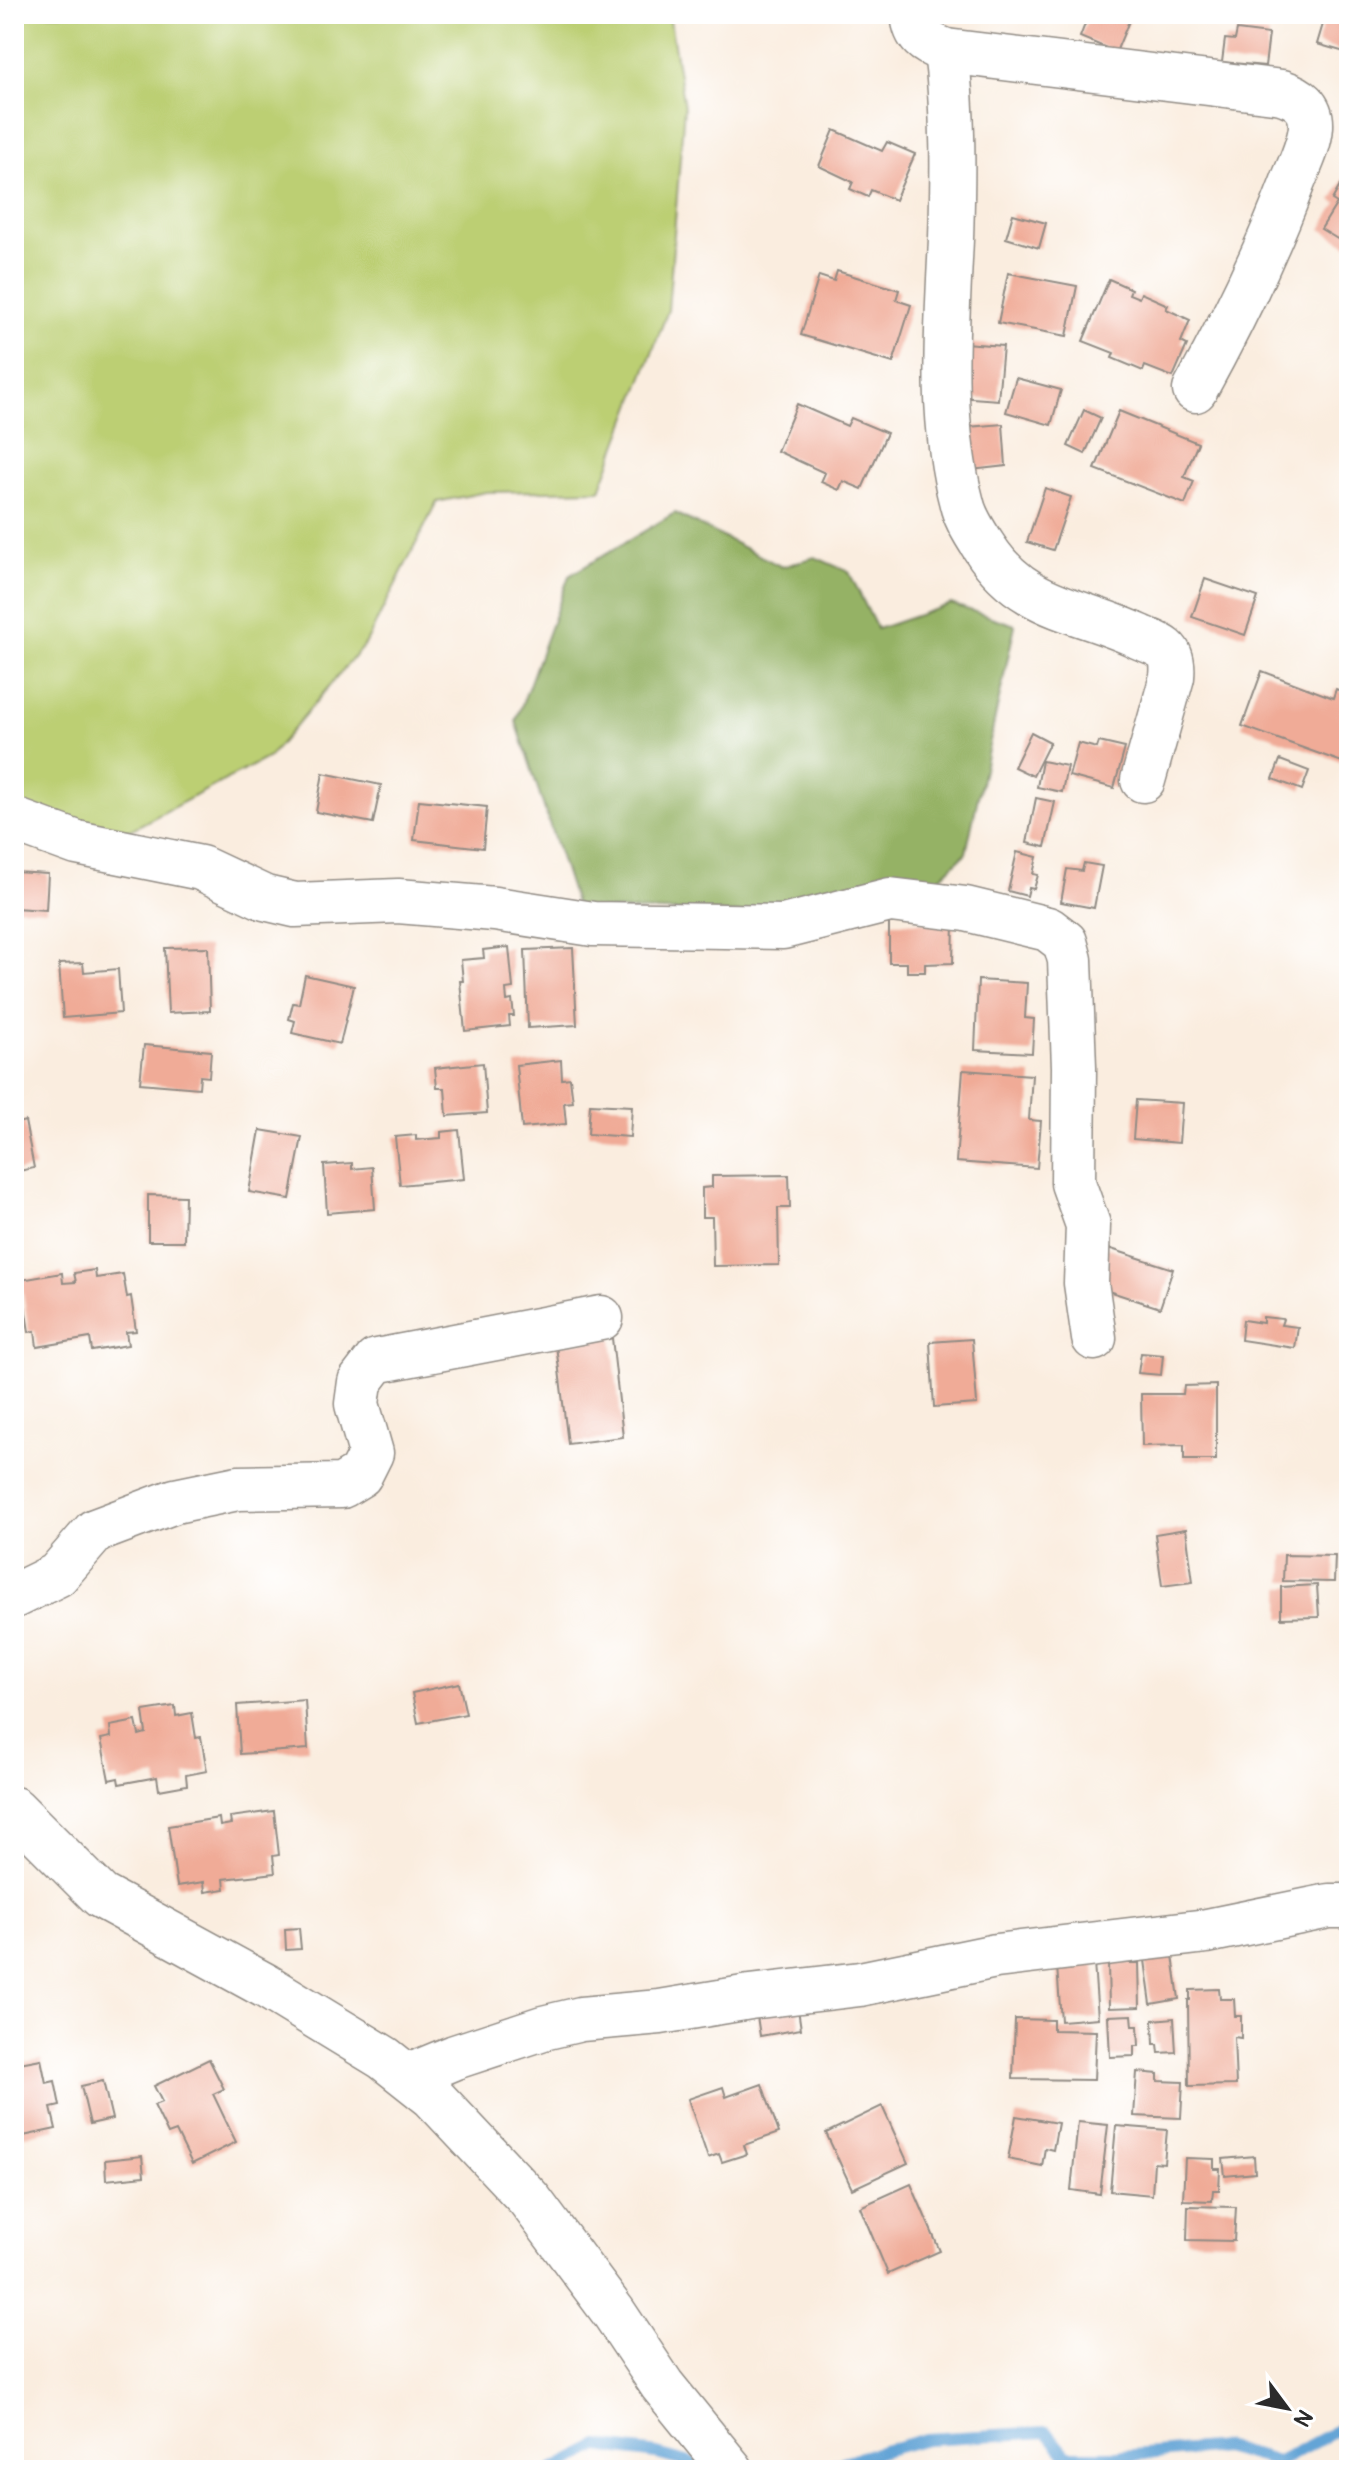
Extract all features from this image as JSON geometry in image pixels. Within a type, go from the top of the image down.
[{"type":"street","points":[[913,14],[914,27],[924,43],[946,51],[1282,92],[1297,97],[1309,109],[1311,126],[1304,153],[1267,251],[1195,390]]},
{"type":"street","points":[[946,51],[953,101],[951,238],[945,344],[950,432],[962,507],[985,549],[1016,585],[1059,609],[1119,627],[1166,649],[1173,662],[1172,677],[1143,780]]},
{"type":"street","points":[[14,820],[77,843],[201,868],[265,898],[295,905],[414,901],[593,924],[783,927],[890,900],[966,909],[1048,929],[1065,942],[1070,960],[1074,1067],[1073,1183],[1088,1225],[1086,1283],[1094,1338]]},
{"type":"street","points":[[14,1596],[57,1575],[95,1531],[175,1501],[238,1488],[342,1486],[360,1475],[371,1453],[357,1404],[360,1382],[376,1361],[601,1318]]},
{"type":"street","points":[[14,1809],[101,1896],[266,1986],[409,2076],[432,2096],[529,2199],[614,2313],[662,2385],[731,2470]]},
{"type":"street","points":[[409,2076],[455,2057],[581,2019],[660,2012],[860,1984],[996,1956],[1207,1931],[1329,1906],[1349,1906]]},
{"type":"green space","points":[[14,14],[669,14],[684,107],[668,310],[600,490],[486,492],[437,502],[366,643],[269,757],[121,835],[14,807]]},
{"type":"green space","points":[[675,513],[782,567],[815,557],[849,572],[877,629],[951,604],[1015,625],[966,853],[934,883],[781,914],[577,909],[516,721],[569,576]]},
{"type":"building","points":[[1089,14],[1132,14],[1116,52],[1080,37]]},
{"type":"building","points":[[1326,14],[1349,14],[1348,53],[1317,44]]},
{"type":"building","points":[[1237,30],[1269,34],[1265,66],[1222,62],[1225,39],[1235,40]]},
{"type":"building","points":[[834,130],[882,151],[887,142],[915,154],[895,200],[871,190],[868,197],[850,189],[853,182],[819,166]]},
{"type":"building","points":[[1345,177],[1349,179],[1349,246],[1321,229],[1337,203],[1332,200]]},
{"type":"building","points":[[1013,214],[1046,223],[1039,248],[1006,238]]},
{"type":"building","points":[[837,271],[899,290],[896,300],[911,305],[893,363],[801,335],[819,276],[834,281]]},
{"type":"building","points":[[1008,273],[1077,286],[1067,336],[998,323]]},
{"type":"building","points":[[1109,279],[1131,289],[1129,294],[1139,298],[1141,293],[1168,305],[1166,309],[1190,320],[1181,342],[1187,345],[1173,377],[1145,366],[1143,371],[1112,358],[1114,353],[1083,341]]},
{"type":"building","points":[[964,343],[1003,346],[998,400],[959,397]]},
{"type":"building","points":[[1016,378],[1061,390],[1051,425],[1006,412]]},
{"type":"building","points":[[797,404],[847,426],[851,418],[887,433],[862,489],[843,481],[839,490],[821,482],[825,473],[777,451]]},
{"type":"building","points":[[1084,410],[1101,418],[1085,454],[1068,446]]},
{"type":"building","points":[[1119,411],[1198,443],[1184,477],[1194,481],[1185,504],[1095,469]]},
{"type":"building","points":[[1003,424],[1006,466],[971,470],[968,427]]},
{"type":"building","points":[[1045,488],[1071,497],[1053,550],[1027,542]]},
{"type":"building","points":[[1205,579],[1258,597],[1245,635],[1192,617]]},
{"type":"building","points":[[1262,671],[1333,698],[1336,689],[1349,694],[1349,743],[1342,762],[1242,726]]},
{"type":"building","points":[[1031,732],[1050,742],[1033,776],[1014,767]]},
{"type":"building","points":[[1099,742],[1125,748],[1114,788],[1069,776],[1078,743],[1097,748]]},
{"type":"building","points":[[1280,760],[1309,771],[1302,790],[1273,779]]},
{"type":"building","points":[[1042,761],[1067,766],[1062,792],[1037,787]]},
{"type":"building","points":[[323,773],[381,785],[373,823],[316,812]]},
{"type":"building","points":[[1036,798],[1055,802],[1045,847],[1027,843]]},
{"type":"building","points":[[419,800],[487,807],[483,848],[414,840]]},
{"type":"building","points":[[1017,852],[1037,857],[1033,874],[1038,875],[1034,889],[1029,888],[1027,896],[1008,891]]},
{"type":"building","points":[[1084,863],[1102,866],[1094,908],[1061,902],[1067,869],[1082,871]]},
{"type":"building","points":[[14,872],[48,874],[46,910],[14,908]]},
{"type":"building","points":[[954,922],[953,963],[925,964],[925,972],[907,972],[907,963],[889,963],[889,923]]},
{"type":"building","points":[[208,947],[210,1011],[168,1013],[165,948]]},
{"type":"building","points":[[509,947],[513,988],[506,989],[507,1001],[512,1000],[514,1016],[509,1016],[510,1026],[465,1031],[461,960],[484,958],[483,950]]},
{"type":"building","points":[[573,948],[577,1025],[528,1028],[525,950]]},
{"type":"building","points":[[83,963],[84,972],[118,969],[121,1013],[63,1018],[59,964]]},
{"type":"building","points":[[305,975],[354,986],[340,1044],[292,1033],[295,1021],[289,1019],[293,1003],[299,1004]]},
{"type":"building","points":[[978,980],[1027,983],[1025,1018],[1034,1019],[1032,1053],[975,1050]]},
{"type":"building","points":[[144,1045],[211,1051],[209,1077],[200,1076],[199,1088],[140,1083]]},
{"type":"building","points":[[561,1060],[562,1079],[570,1078],[573,1102],[564,1103],[566,1124],[522,1128],[516,1065]]},
{"type":"building","points":[[483,1063],[487,1113],[447,1116],[445,1088],[437,1088],[435,1068]]},
{"type":"building","points":[[963,1070],[1032,1075],[1029,1120],[1041,1121],[1037,1168],[956,1162]]},
{"type":"building","points":[[1136,1100],[1182,1103],[1179,1143],[1133,1139]]},
{"type":"building","points":[[590,1104],[632,1106],[630,1137],[588,1134]]},
{"type":"building","points":[[25,1121],[34,1168],[14,1172],[14,1124]]},
{"type":"building","points":[[260,1130],[302,1137],[290,1199],[249,1192]]},
{"type":"building","points":[[459,1130],[464,1179],[400,1185],[395,1137],[416,1135],[416,1140],[441,1138],[441,1132]]},
{"type":"building","points":[[352,1163],[352,1169],[372,1167],[375,1209],[327,1213],[324,1165]]},
{"type":"building","points":[[789,1175],[790,1208],[778,1208],[779,1265],[713,1266],[712,1217],[702,1217],[702,1188],[712,1187],[712,1176]]},
{"type":"building","points":[[148,1195],[185,1196],[184,1241],[148,1241]]},
{"type":"building","points":[[1105,1247],[1173,1269],[1160,1308],[1093,1286]]},
{"type":"building","points":[[95,1270],[96,1278],[123,1274],[127,1297],[131,1296],[136,1331],[126,1332],[128,1345],[92,1351],[90,1338],[37,1347],[35,1331],[29,1332],[21,1280],[62,1273],[63,1283],[76,1282],[74,1273]]},
{"type":"building","points":[[1263,1317],[1283,1319],[1281,1325],[1298,1327],[1295,1348],[1241,1340],[1243,1320],[1263,1323]]},
{"type":"building","points":[[612,1338],[623,1437],[568,1444],[556,1345]]},
{"type":"building","points":[[972,1339],[977,1404],[934,1407],[930,1342]]},
{"type":"building","points":[[1141,1353],[1163,1355],[1161,1375],[1138,1373]]},
{"type":"building","points":[[1216,1385],[1216,1460],[1184,1460],[1184,1445],[1142,1446],[1141,1394],[1183,1394],[1184,1386]]},
{"type":"building","points":[[1186,1529],[1193,1582],[1162,1586],[1155,1534]]},
{"type":"building","points":[[1284,1555],[1335,1556],[1334,1582],[1283,1581]]},
{"type":"building","points":[[1317,1585],[1319,1617],[1281,1618],[1281,1587]]},
{"type":"building","points":[[459,1683],[466,1714],[418,1723],[412,1693]]},
{"type":"building","points":[[305,1700],[308,1749],[240,1754],[237,1705]]},
{"type":"building","points":[[175,1706],[176,1716],[192,1713],[196,1738],[201,1737],[207,1771],[186,1775],[187,1785],[159,1790],[157,1777],[119,1784],[118,1778],[109,1780],[101,1739],[111,1737],[110,1726],[136,1721],[139,1735],[146,1733],[143,1711]]},
{"type":"building","points":[[274,1811],[279,1855],[273,1856],[275,1873],[224,1879],[225,1889],[205,1892],[204,1882],[177,1886],[168,1826],[219,1818],[220,1826],[231,1824],[230,1817]]},
{"type":"building","points":[[299,1928],[301,1949],[286,1950],[285,1929]]},
{"type":"building","points":[[1172,1948],[1179,1999],[1151,2004],[1144,1953]]},
{"type":"building","points":[[1094,1963],[1098,2018],[1061,2021],[1057,1966]]},
{"type":"building","points":[[1108,1963],[1139,1963],[1140,2007],[1109,2008]]},
{"type":"building","points":[[1219,1989],[1220,1999],[1234,1999],[1235,2016],[1241,2016],[1241,2038],[1234,2037],[1236,2085],[1189,2086],[1190,1990]]},
{"type":"building","points":[[798,2009],[801,2029],[760,2036],[757,2016]]},
{"type":"building","points":[[1132,2015],[1133,2026],[1138,2026],[1139,2046],[1134,2046],[1134,2056],[1110,2057],[1108,2016]]},
{"type":"building","points":[[1174,2018],[1176,2052],[1159,2053],[1158,2044],[1154,2044],[1153,2020]]},
{"type":"building","points":[[1015,2019],[1053,2020],[1053,2030],[1096,2031],[1094,2080],[1013,2079]]},
{"type":"building","points":[[41,2059],[46,2083],[55,2081],[60,2106],[51,2108],[56,2129],[14,2138],[14,2064]]},
{"type":"building","points":[[209,2059],[224,2089],[213,2094],[236,2142],[192,2164],[176,2131],[168,2134],[154,2105],[162,2102],[154,2086]]},
{"type":"building","points":[[1137,2072],[1158,2074],[1158,2081],[1183,2082],[1181,2118],[1134,2116]]},
{"type":"building","points":[[103,2081],[112,2119],[90,2124],[81,2086]]},
{"type":"building","points":[[762,2084],[779,2133],[744,2145],[747,2154],[722,2162],[719,2154],[708,2158],[688,2099],[723,2087],[726,2097]]},
{"type":"building","points":[[882,2106],[908,2163],[852,2189],[826,2133]]},
{"type":"building","points":[[1016,2116],[1058,2123],[1053,2150],[1045,2148],[1042,2166],[1008,2159]]},
{"type":"building","points":[[1078,2122],[1108,2125],[1100,2194],[1071,2190]]},
{"type":"building","points":[[1116,2126],[1167,2130],[1164,2163],[1154,2162],[1152,2195],[1110,2191]]},
{"type":"building","points":[[142,2156],[144,2176],[106,2180],[105,2160]]},
{"type":"building","points":[[1254,2156],[1255,2173],[1225,2176],[1223,2159]]},
{"type":"building","points":[[1185,2158],[1214,2159],[1214,2169],[1220,2169],[1219,2190],[1213,2190],[1212,2201],[1183,2200]]},
{"type":"building","points":[[911,2184],[940,2251],[888,2274],[860,2207]]},
{"type":"building","points":[[1188,2206],[1236,2207],[1234,2241],[1187,2240]]},
{"type":"waterway","points":[[751,2470],[818,2469],[926,2439],[1047,2432],[1067,2456],[1123,2456],[1223,2447],[1278,2462],[1349,2424]]},
{"type":"waterway","points":[[552,2470],[599,2446],[657,2454],[709,2468]]}]
